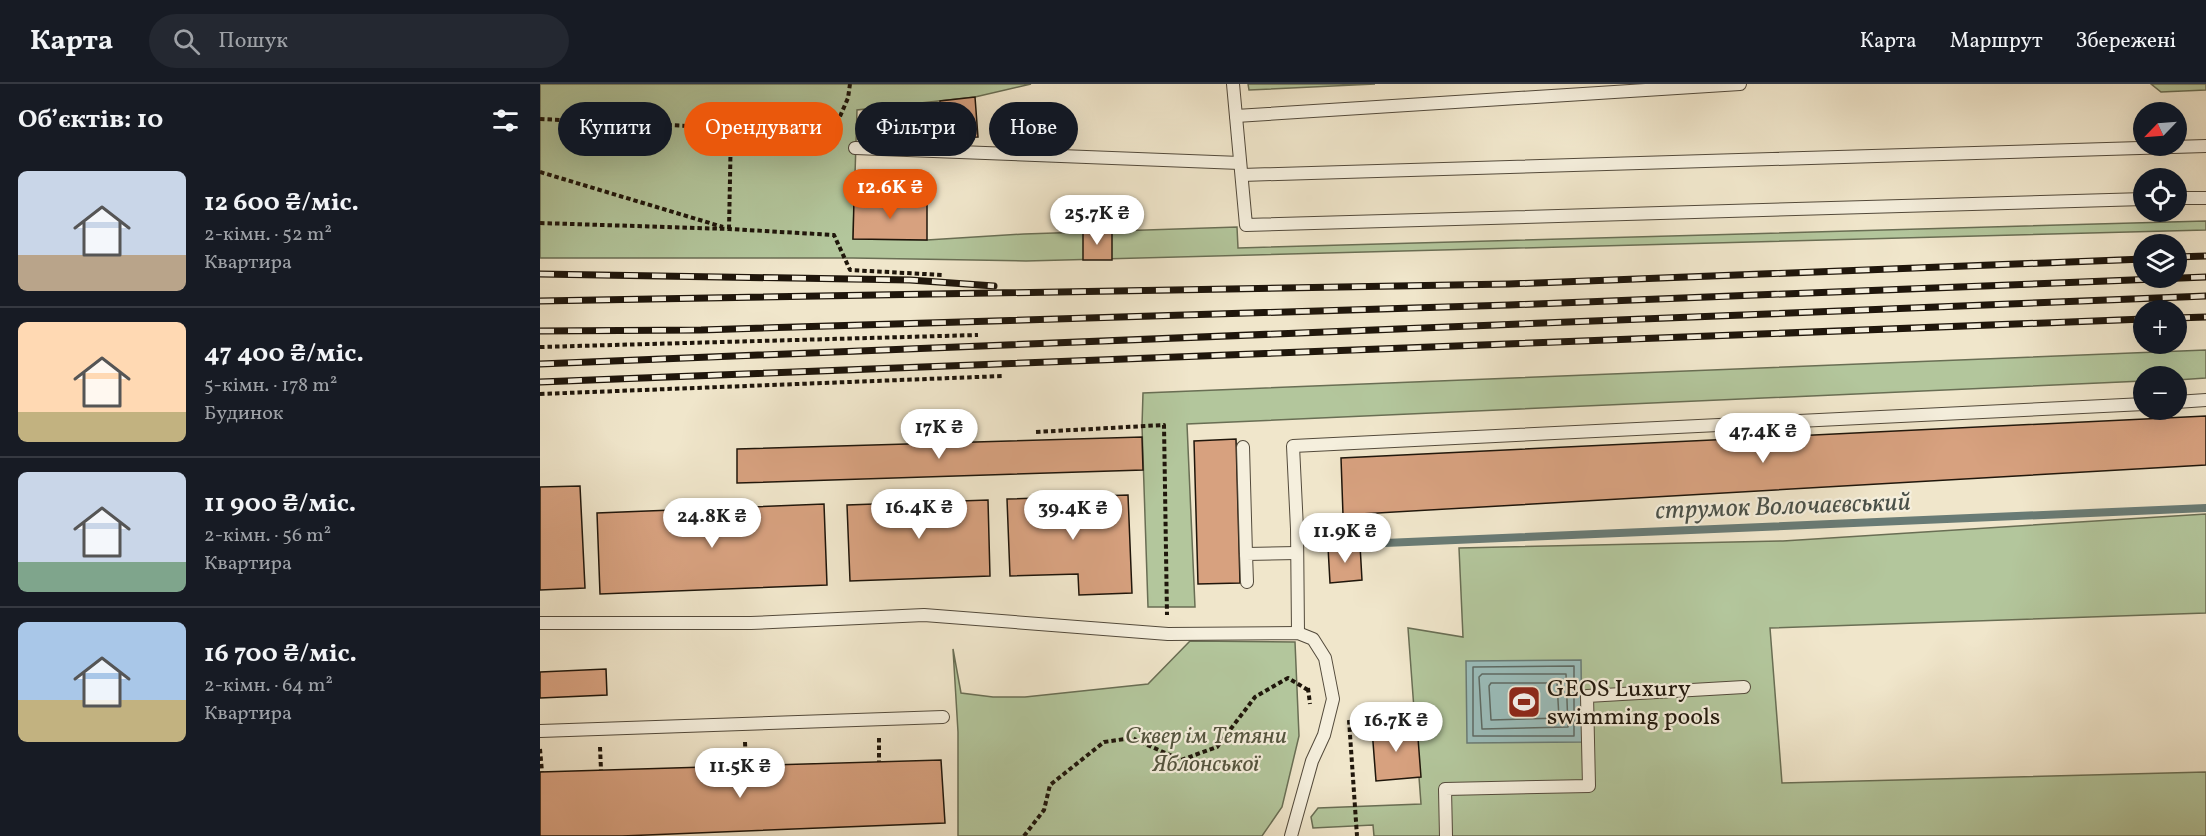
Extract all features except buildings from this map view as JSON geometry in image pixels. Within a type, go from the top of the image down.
[{"type":"lane","points":[[1233,84],[1246,225],[2133,199]]},
{"type":"lane","points":[[1236,116],[1740,84]]},
{"type":"lane","points":[[977,155],[1241,169],[2206,146]]},
{"type":"lane","points":[[2187,198],[2206,198]]},
{"type":"lane","points":[[2187,401],[2206,400]]},
{"type":"lane","points":[[1298,633],[1298,553],[1293,446],[2133,405]]},
{"type":"lane","points":[[1243,447],[1247,582]]},
{"type":"lane","points":[[1246,554],[1298,553]]},
{"type":"lane","points":[[540,623],[751,622],[924,615],[1168,634],[1298,633],[1313,639],[1325,658],[1333,699],[1324,735],[1312,762],[1290,836]]},
{"type":"lane","points":[[1446,836],[1445,789],[1589,786],[1587,696],[1744,687]]},
{"type":"lane","points":[[540,731],[943,717]]},
{"type":"path","points":[[843,110],[850,84]]},
{"type":"path","points":[[540,118],[684,126]]},
{"type":"path","points":[[843,146],[855,148]]},
{"type":"path","points":[[729,229],[730,156]]},
{"type":"path","points":[[540,172],[729,229]]},
{"type":"path","points":[[540,223],[834,235],[850,270],[943,275]]},
{"type":"path","points":[[540,347],[978,335]]},
{"type":"path","points":[[540,394],[1003,376]]},
{"type":"path","points":[[1036,432],[1164,425],[1168,634]]},
{"type":"path","points":[[1024,836],[1044,810],[1050,785],[1104,742],[1132,738],[1181,760],[1217,747],[1254,697],[1288,678],[1309,691]]},
{"type":"path","points":[[1308,681],[1311,714]]},
{"type":"path","points":[[540,743],[542,772]]},
{"type":"green space","points":[[540,84],[1031,84],[975,97],[930,102],[855,102],[853,239],[927,240],[1024,234],[1237,227],[1238,248],[2206,221],[2206,230],[1026,261],[853,258],[540,258]]},
{"type":"green space","points":[[1248,84],[1375,84],[1249,90]]},
{"type":"green space","points":[[2151,84],[2206,84],[2206,90],[2161,92]]},
{"type":"green space","points":[[2206,350],[2206,378],[2187,379],[2187,366],[2133,366],[2133,381],[1187,424],[1195,607],[1148,607],[1143,393],[2133,353],[2187,354],[2187,351]]},
{"type":"green space","points":[[2206,514],[2206,613],[1770,628],[1782,783],[2206,772],[2206,836],[1374,836],[1373,825],[1313,828],[1311,817],[1318,808],[1421,804],[1408,628],[1463,637],[1459,548],[1783,541]]},
{"type":"green space","name":"Сквер ім Тетяни Яблонської","points":[[1190,641],[1295,642],[1299,736],[1282,807],[1262,836],[958,836],[958,732],[953,649],[961,693],[993,697],[1025,697],[1148,684]]},
{"type":"water","name":"GEOS Luxury swimming pools","points":[[1581,660],[1582,742],[1467,743],[1466,661]]},
{"type":"waterway","name":"струмок Волочаєвський","points":[[1361,544],[2206,508]]},
{"type":"railway","points":[[2187,257],[2206,256]]},
{"type":"railway","points":[[540,301],[1509,284],[2133,259]]},
{"type":"railway","points":[[540,274],[910,280],[994,286]]},
{"type":"railway","points":[[540,331],[701,330],[1509,305],[2206,277]]},
{"type":"railway","points":[[540,364],[2206,296]]},
{"type":"railway","points":[[2187,318],[2206,317]]},
{"type":"railway","points":[[540,382],[2133,319]]},
{"type":"place","name":"GEOS Luxury swimming pools","points":[[1524,702]]}]
